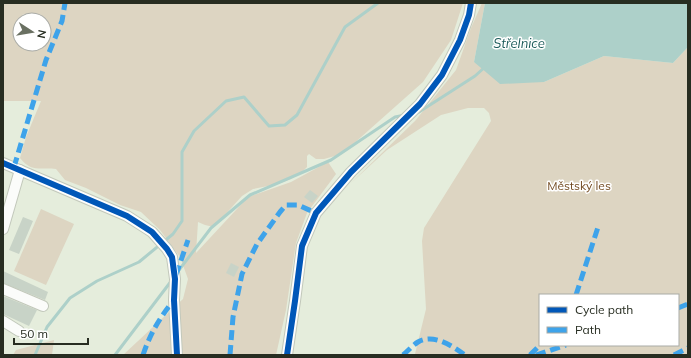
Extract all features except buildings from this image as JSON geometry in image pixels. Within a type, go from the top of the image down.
[{"type":"street","points":[[286,355],[302,246],[316,213],[351,172],[420,104],[442,75],[460,40],[469,15],[471,3]]},
{"type":"street","points":[[3,163],[127,216],[152,232],[172,257],[175,279],[174,300],[177,355]]},
{"type":"street","points":[[3,229],[7,196],[20,170]]},
{"type":"street","points":[[3,288],[42,306]]},
{"type":"street","points":[[3,321],[19,331]]},
{"type":"green space","points":[[3,3],[463,3],[451,40],[423,82],[342,154],[324,159],[316,159],[309,154],[307,156],[307,167],[302,172],[291,179],[278,184],[253,189],[242,196],[214,227],[198,222],[196,253],[248,197],[291,182],[328,162],[336,174],[307,213],[296,243],[286,310],[276,355],[123,355],[183,299],[188,279],[180,257],[160,230],[141,212],[120,205],[86,188],[65,180],[56,169],[32,168],[24,163],[20,158],[26,137],[41,101],[3,101]]},
{"type":"green space","name":"Městský les","points":[[482,3],[485,3],[474,62],[544,82],[604,56],[673,63],[688,47],[688,355],[414,355],[426,309],[422,241],[424,228],[491,121],[489,113],[484,108],[468,108],[441,115],[387,150],[350,184],[415,121],[456,70],[471,28]]},
{"type":"green space","points":[[41,209],[74,224],[46,285],[14,271]]},
{"type":"green space","points":[[54,340],[52,355],[13,355],[16,350]]},
{"type":"water","name":"Střelnice","points":[[485,3],[688,3],[688,47],[673,63],[604,56],[544,82],[500,84],[474,62]]},
{"type":"waterway","points":[[35,355],[47,327],[70,298],[97,281],[139,262],[173,234],[182,221],[182,152],[194,131],[226,101],[244,97],[269,126],[285,125],[297,115],[345,27],[378,3]]},
{"type":"waterway","points":[[416,112],[419,112],[475,76],[485,67]]},
{"type":"waterway","points":[[176,274],[211,228],[250,195],[331,160],[395,117],[405,115]]},
{"type":"waterway","points":[[115,355],[172,280]]},
{"type":"marked path","points":[[14,167],[46,60],[62,21],[65,3]]},
{"type":"marked path","points":[[230,355],[233,317],[242,274],[257,244],[286,205],[298,205],[316,213]]},
{"type":"marked path","points":[[576,294],[598,227]]},
{"type":"marked path","points":[[176,275],[188,240]]},
{"type":"marked path","points":[[143,355],[156,326],[174,300]]},
{"type":"marked path","points":[[679,308],[688,304]]},
{"type":"marked path","points":[[403,355],[418,342],[430,339],[443,342],[465,355]]},
{"type":"marked path","points":[[530,355],[539,346]]},
{"type":"marked path","points":[[536,355],[563,346]]},
{"type":"marked path","points":[[674,355],[688,348]]},
{"type":"cycle path","points":[[287,355],[302,246],[316,213],[351,172],[420,104],[442,75],[460,40],[469,15],[471,3]]},
{"type":"cycle path","points":[[3,163],[127,216],[152,232],[172,257],[175,279],[174,300],[177,355]]}]
